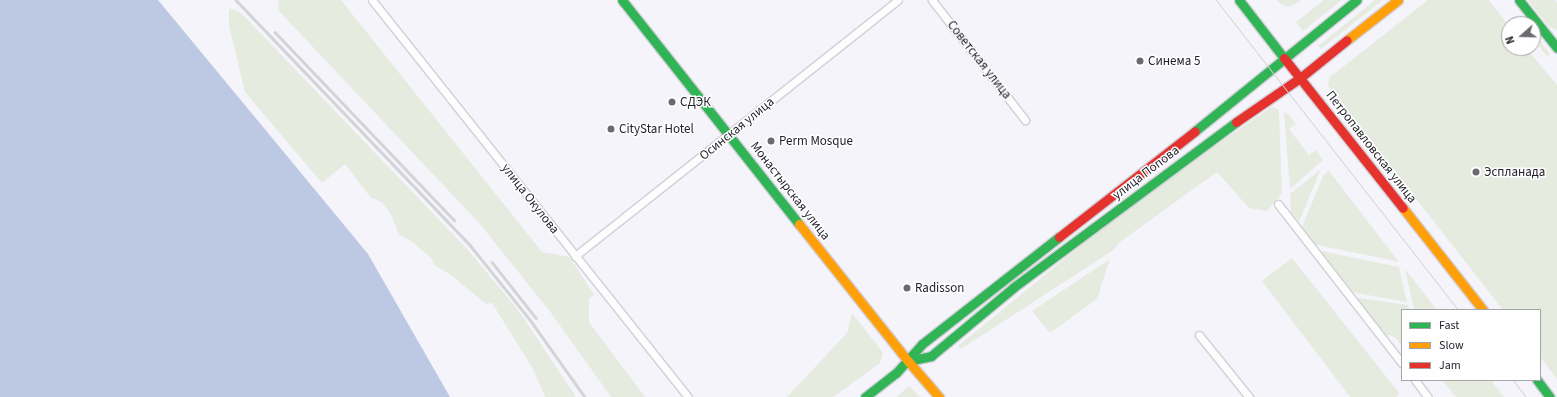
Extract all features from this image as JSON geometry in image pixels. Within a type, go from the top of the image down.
[{"type":"main road","name":"Монастырская улица","points":[[622,0],[908,361],[939,397]]},
{"type":"main road","name":"Петропавловская улица","points":[[1239,0],[1482,309]]},
{"type":"main road","name":"улица Попова","points":[[865,397],[908,361],[922,344],[1259,81],[1284,58],[1357,0]]},
{"type":"main road","name":"улица Попова","points":[[908,361],[931,356],[1014,287],[1270,96],[1300,78],[1398,0]]},
{"type":"main road","points":[[1519,0],[1557,48]]},
{"type":"main road","points":[[1542,30],[1557,38]]},
{"type":"main road","points":[[1538,381],[1550,397]]},
{"type":"street","name":"улица Окулова","points":[[372,0],[688,397]]},
{"type":"street","name":"Осинская улица","points":[[575,256],[729,136],[898,0]]},
{"type":"street","name":"Советская улица","points":[[932,0],[1025,120]]},
{"type":"street","points":[[1278,204],[1401,362]]},
{"type":"street","points":[[1199,335],[1249,397]]},
{"type":"street","points":[[1416,381],[1428,397]]},
{"type":"shaded area","points":[[279,0],[341,0],[542,252],[570,257],[594,295],[589,299],[589,322],[645,397],[611,397],[551,313],[479,223],[278,10]]},
{"type":"shaded area","points":[[1277,0],[1302,0],[1290,7],[1280,4]]},
{"type":"shaded area","points":[[1324,0],[1342,0],[1303,31],[1296,22]]},
{"type":"shaded area","points":[[1375,0],[1383,0],[1321,49],[1318,46]]},
{"type":"shaded area","name":"Эспланада","points":[[1428,0],[1489,0],[1501,16],[1501,56],[1533,56],[1557,85],[1557,379],[1541,358],[1541,309],[1502,309],[1328,86],[1330,77]]},
{"type":"shaded area","points":[[1528,0],[1555,0],[1557,3],[1557,30],[1549,27]]},
{"type":"shaded area","points":[[229,8],[241,13],[469,251],[519,311],[576,397],[545,397],[533,369],[492,303],[486,304],[451,275],[434,265],[431,258],[411,241],[399,235],[391,214],[382,202],[371,198],[345,164],[322,183],[245,92],[229,26]]},
{"type":"shaded area","points":[[1541,42],[1550,54],[1547,57],[1541,49]]},
{"type":"shaded area","points":[[1273,106],[1279,111],[1282,193],[1267,211],[1249,208],[1217,172],[1120,242],[1112,251],[961,349],[958,346],[1079,247],[1169,177]]},
{"type":"shaded area","points":[[1286,112],[1296,124],[1289,129],[1309,155],[1316,150],[1323,160],[1290,189],[1284,113]]},
{"type":"shaded area","points":[[1321,169],[1299,222],[1291,212],[1290,194]]},
{"type":"shaded area","points":[[1329,171],[1399,262],[1313,244],[1301,229],[1324,174]]},
{"type":"shaded area","points":[[1317,250],[1399,267],[1407,302],[1350,292]]},
{"type":"shaded area","points":[[1292,258],[1400,394],[1396,397],[1350,397],[1262,281]]},
{"type":"shaded area","points":[[1110,259],[1097,299],[1050,333],[1032,311]]},
{"type":"shaded area","points":[[1405,269],[1436,309],[1414,309]]},
{"type":"shaded area","points":[[1353,297],[1408,305],[1409,309],[1401,309],[1401,345],[1395,337],[1383,334]]},
{"type":"shaded area","points":[[852,313],[881,350],[883,354],[880,363],[833,397],[787,397],[847,333]]},
{"type":"shaded area","points":[[1443,381],[1492,381],[1504,397],[1456,397]]},
{"type":"shaded area","points":[[909,386],[920,397],[896,397]]},
{"type":"water","points":[[0,0],[158,0],[368,254],[450,397],[0,397]]},
{"type":"tram line","points":[[1216,0],[1457,309]]},
{"type":"tram line","points":[[1514,381],[1526,397]]},
{"type":"railway","points":[[236,0],[470,245],[531,321],[585,397]]},
{"type":"railway","points":[[275,32],[454,220]]},
{"type":"railway","points":[[492,262],[536,318]]},
{"type":"traffic: fast","points":[[622,0],[799,224]]},
{"type":"traffic: fast","points":[[1239,0],[1284,58]]},
{"type":"traffic: fast","points":[[1195,131],[1357,0]]},
{"type":"traffic: fast","points":[[1519,0],[1557,48]]},
{"type":"traffic: fast","points":[[908,361],[931,356],[1014,287],[1236,122]]},
{"type":"traffic: fast","points":[[865,397],[896,373],[922,344],[1059,237]]},
{"type":"traffic: fast","points":[[1538,381],[1550,397]]},
{"type":"traffic: slow","points":[[1347,40],[1398,0]]},
{"type":"traffic: slow","points":[[1403,208],[1482,309]]},
{"type":"traffic: slow","points":[[799,224],[908,361]]},
{"type":"traffic: slow","points":[[908,361],[939,397]]},
{"type":"traffic: jam","points":[[1236,122],[1300,78],[1347,40]]},
{"type":"traffic: jam","points":[[1284,58],[1403,208]]},
{"type":"traffic: jam","points":[[1059,237],[1195,131]]},
{"type":"place","name":"Синема 5","points":[[1140,61]]},
{"type":"place","name":"СДЭК","points":[[672,102]]},
{"type":"place","name":"CityStar Hotel","points":[[611,129]]},
{"type":"place","name":"Perm Mosque","points":[[771,141]]},
{"type":"place","name":"Эспланада","points":[[1476,172]]},
{"type":"place","name":"Radisson","points":[[907,288]]}]
